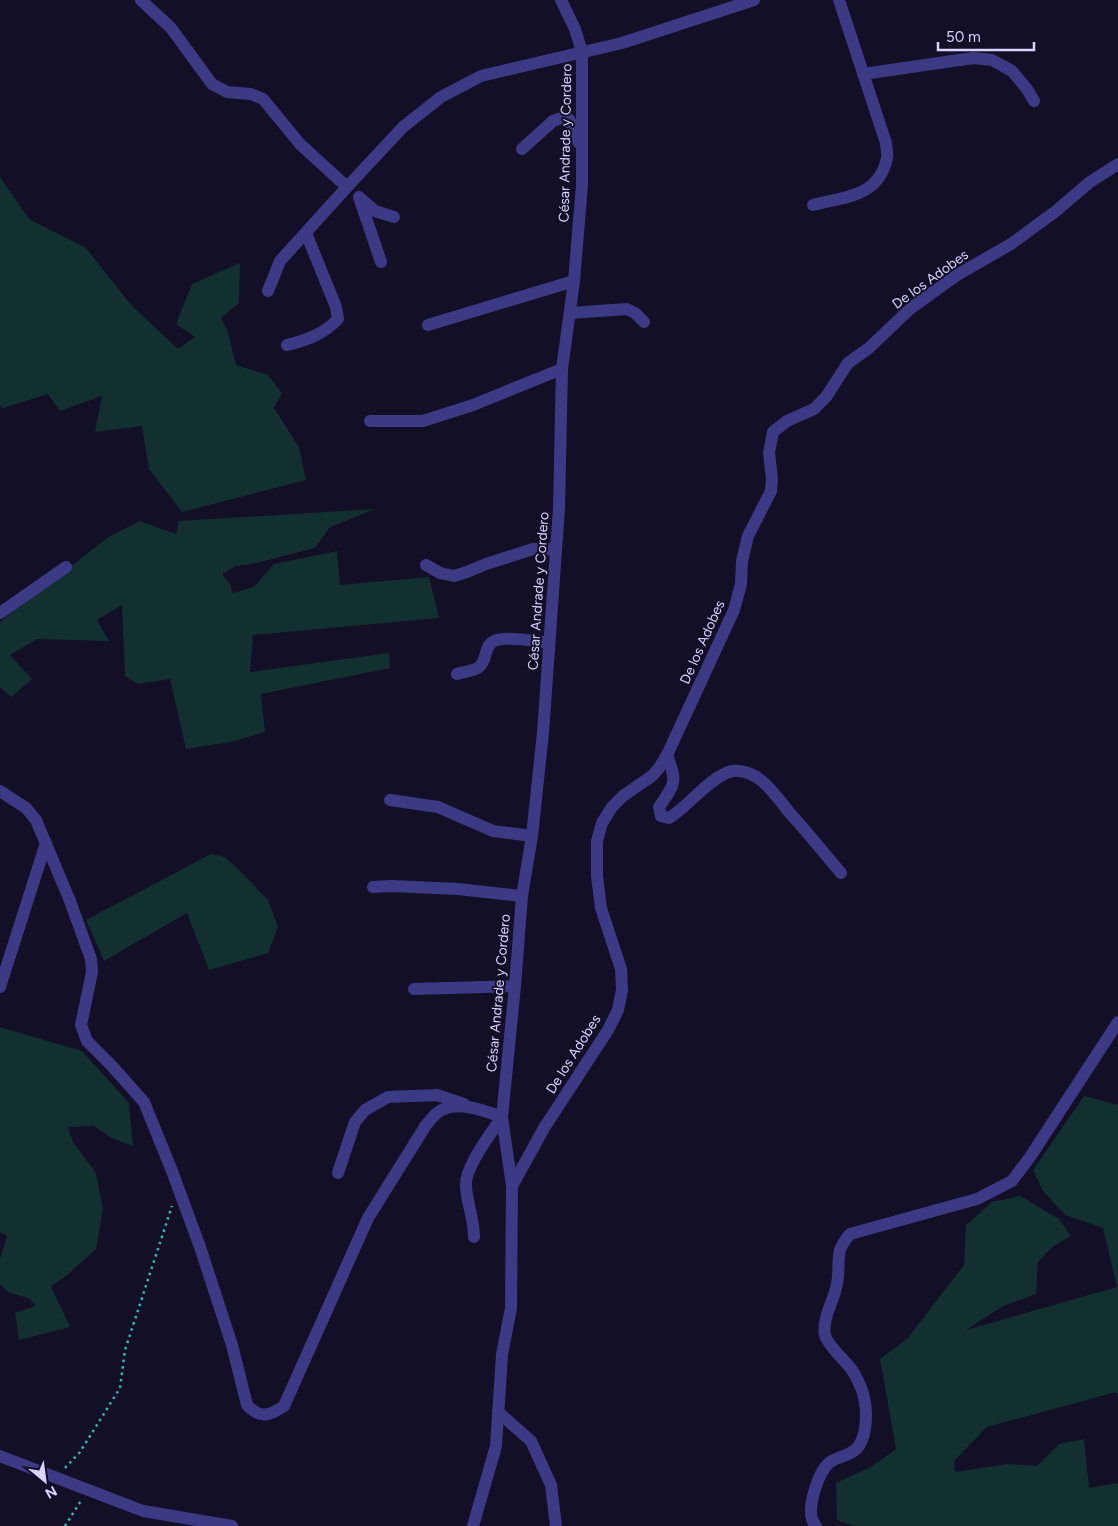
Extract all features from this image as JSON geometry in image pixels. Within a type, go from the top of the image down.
[{"type":"street","points":[[141,0],[171,28],[212,84],[227,92],[251,94],[263,99],[300,144],[351,183],[359,197],[381,262]]},
{"type":"street","name":"César Andrade y Cordero","points":[[473,1526],[496,1446],[502,1354],[511,1308],[512,1186],[502,1117],[522,896],[532,836],[543,733],[559,508],[562,368],[574,281],[582,185],[582,52],[575,29],[561,0]]},
{"type":"street","points":[[268,290],[280,261],[403,127],[441,97],[481,76],[622,43],[754,0]]},
{"type":"street","points":[[813,205],[864,192],[877,182],[887,158],[886,143],[839,0]]},
{"type":"street","points":[[863,74],[973,58],[992,60],[1012,71],[1034,101]]},
{"type":"street","points":[[522,149],[553,122],[564,118],[569,119],[582,150]]},
{"type":"street","name":"De los Adobes","points":[[512,1186],[544,1128],[608,1030],[618,1010],[622,990],[621,969],[601,908],[597,876],[597,841],[602,823],[612,807],[623,796],[652,776],[667,755],[734,610],[741,584],[742,562],[748,536],[771,491],[772,479],[769,453],[773,432],[787,421],[814,409],[826,397],[848,363],[875,343],[911,308],[958,275],[1010,244],[1056,211],[1090,182],[1118,164]]},
{"type":"street","points":[[359,197],[367,206],[375,211],[394,217]]},
{"type":"street","points":[[287,345],[310,339],[330,327],[338,319],[336,306],[306,234]]},
{"type":"street","points":[[428,325],[574,281]]},
{"type":"street","points":[[570,312],[627,309],[636,313],[644,322]]},
{"type":"street","points":[[370,421],[423,421],[473,405],[562,368]]},
{"type":"street","points":[[426,565],[454,576],[533,549],[556,549]]},
{"type":"street","points":[[0,613],[66,567]]},
{"type":"street","points":[[457,674],[479,668],[483,662],[487,646],[496,640],[518,639],[550,642]]},
{"type":"street","points":[[667,755],[674,774],[672,788],[659,807],[660,816],[669,818],[677,813],[705,786],[728,771],[746,772],[759,778],[841,873]]},
{"type":"street","points":[[0,791],[26,808],[36,820],[70,901],[91,959],[92,972],[81,1026],[87,1042],[111,1065],[144,1102],[200,1248],[232,1345],[247,1405],[253,1412],[262,1416],[273,1413],[284,1406],[368,1218],[426,1126],[437,1113],[451,1107],[476,1108]]},
{"type":"street","points":[[390,800],[438,807],[493,831],[532,836]]},
{"type":"street","points":[[0,987],[46,843]]},
{"type":"street","points":[[373,887],[458,889],[522,896]]},
{"type":"street","points":[[414,989],[515,986]]},
{"type":"street","points":[[816,1526],[811,1518],[812,1503],[816,1485],[823,1469],[830,1462],[850,1455],[860,1446],[865,1432],[866,1413],[860,1384],[849,1366],[825,1336],[826,1316],[837,1286],[840,1249],[850,1234],[978,1199],[1012,1181],[1030,1157],[1118,1022]]},
{"type":"street","points":[[338,1174],[356,1122],[365,1110],[388,1097],[437,1095],[502,1117],[472,1163],[465,1184],[474,1223],[474,1236]]},
{"type":"street","points":[[498,1412],[531,1441],[552,1486],[556,1526]]},
{"type":"street","points":[[0,1456],[143,1511],[232,1526]]},
{"type":"path","points":[[56,1478],[80,1452],[120,1388],[125,1350],[178,1188]]},
{"type":"path","points":[[65,1526],[88,1490]]},
{"type":"green space","points":[[0,177],[29,219],[86,248],[131,305],[178,349],[195,337],[176,324],[192,284],[240,263],[239,303],[221,318],[228,332],[236,365],[268,375],[282,393],[274,408],[299,447],[306,480],[182,512],[149,469],[142,426],[95,432],[102,396],[60,411],[48,394],[3,408],[0,405]]},
{"type":"green space","points":[[375,509],[330,527],[315,548],[252,564],[236,566],[222,574],[230,584],[233,593],[254,587],[274,564],[337,551],[340,585],[429,577],[439,618],[253,635],[250,672],[389,653],[390,668],[261,694],[265,732],[231,742],[186,749],[170,679],[138,684],[125,676],[122,605],[97,620],[109,641],[37,639],[10,655],[32,679],[11,697],[0,687],[0,622],[107,538],[140,521],[176,534],[179,521]]},
{"type":"green space","points":[[211,854],[225,857],[268,900],[278,927],[268,953],[209,970],[187,913],[104,961],[86,920]]},
{"type":"green space","points":[[0,1027],[82,1051],[129,1103],[133,1146],[112,1138],[94,1126],[68,1127],[73,1142],[96,1173],[103,1209],[96,1249],[66,1276],[51,1286],[70,1327],[19,1340],[15,1313],[35,1306],[30,1299],[8,1292],[0,1284],[0,1259],[7,1236],[0,1232]]},
{"type":"green space","points":[[1084,1096],[1118,1105],[1118,1397],[1116,1392],[987,1427],[954,1461],[955,1472],[1007,1464],[1037,1466],[1059,1444],[1084,1439],[1089,1488],[1118,1483],[1118,1526],[854,1526],[837,1520],[836,1483],[871,1467],[896,1449],[880,1359],[907,1339],[964,1265],[966,1225],[992,1202],[1020,1196],[1059,1219],[1071,1236],[1052,1247],[1038,1262],[1036,1294],[1003,1306],[966,1330],[1117,1287],[1103,1228],[1065,1215],[1043,1191],[1033,1170]]}]
